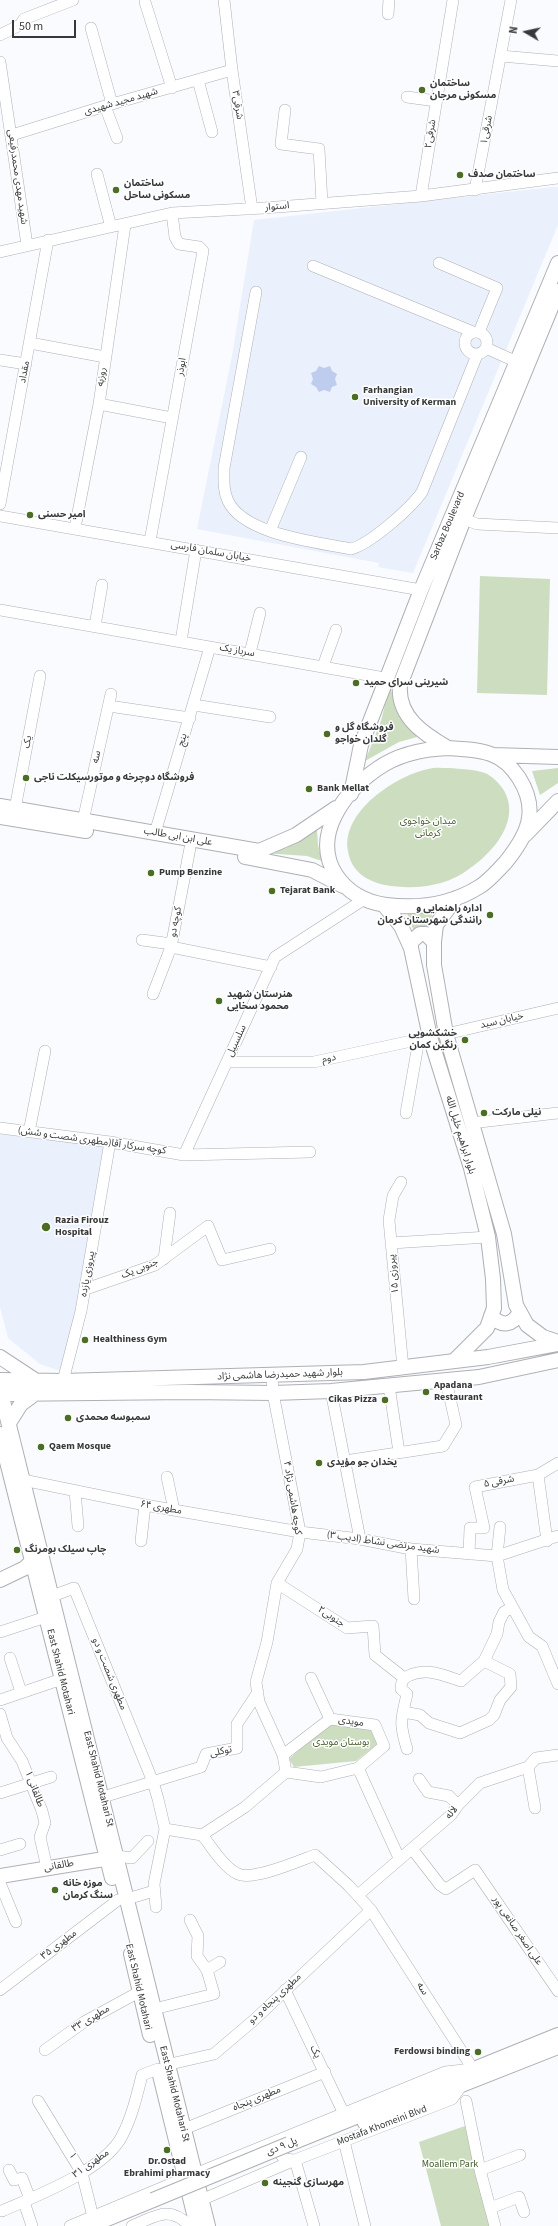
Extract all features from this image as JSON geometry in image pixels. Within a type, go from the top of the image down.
[{"type":"main road","name":"Sarbaz Boulevard","points":[[348,798],[361,745],[421,590],[558,263]]},
{"type":"main road","name":"Sarbaz Boulevard","points":[[448,748],[426,735],[410,720],[404,710],[399,689],[464,519],[558,291]]},
{"type":"main road","points":[[344,887],[331,867],[326,843],[332,819],[348,798],[377,768],[400,757],[425,749],[448,748],[493,755],[558,757]]},
{"type":"main road","points":[[493,755],[513,768],[526,788],[530,812],[525,836]]},
{"type":"main road","name":"علی ابن ابی طالب","points":[[0,806],[259,851],[276,845],[312,825],[348,798]]},
{"type":"main road","points":[[363,900],[384,905],[408,907],[432,906],[456,898],[479,887],[497,872],[525,836],[558,801]]},
{"type":"main road","name":"علی ابن ابی طالب","points":[[0,817],[268,860],[312,870],[344,887],[363,900]]},
{"type":"main road","name":"بلوار ابراهیم خلیل الله","points":[[456,898],[436,925],[434,942],[434,966],[446,1034],[504,1234],[516,1305],[527,1325],[543,1337],[558,1343]]},
{"type":"main road","name":"بلوار ابراهیم خلیل الله","points":[[384,905],[401,926],[411,948],[424,1038],[471,1168],[488,1237],[493,1279],[494,1308],[487,1328],[454,1361]]},
{"type":"main road","points":[[411,948],[411,942],[420,934],[426,934],[434,942]]},
{"type":"main road","points":[[491,1316],[498,1323],[507,1324],[515,1320],[520,1312]]},
{"type":"main road","name":"بلوار شهید حمیدرضا هاشمی نژاد","points":[[0,1392],[63,1382],[364,1372],[454,1361],[558,1343]]},
{"type":"main road","points":[[0,1356],[37,1387],[21,1404],[9,1423]]},
{"type":"main road","name":"بلوار شهید حمیدرضا هاشمی نژاد","points":[[0,1380],[37,1387],[273,1393],[331,1391],[479,1377],[558,1360]]},
{"type":"main road","name":"East Shahid Motahari St","points":[[0,1392],[103,1797],[112,1857]]},
{"type":"main road","name":"East Shahid Motahari","points":[[0,1434],[4,1469],[32,1561],[112,1857],[123,1900],[139,1992],[162,2067],[188,2171]]},
{"type":"main road","points":[[0,1572],[23,1560],[32,1561]]},
{"type":"main road","points":[[0,1580],[25,1568],[32,1561]]},
{"type":"main road","name":"طالقانی","points":[[0,1876],[112,1857]]},
{"type":"main road","name":"East Shahid Motahari St","points":[[123,1900],[154,2009],[162,2067]]},
{"type":"main road","name":"Mostafa Khomeini Blvd","points":[[473,2069],[558,2035]]},
{"type":"main road","name":"Mostafa Khomeini Blvd","points":[[462,2086],[558,2047]]},
{"type":"main road","name":"پل ۹ دی","points":[[112,2226],[473,2069]]},
{"type":"main road","name":"پل ۹ دی","points":[[290,2149],[462,2086]]},
{"type":"main road","points":[[188,2171],[201,2200],[199,2223]]},
{"type":"main road","points":[[188,2171],[199,2223]]},
{"type":"main road","name":"پل ۹ دی","points":[[92,2221],[157,2206]]},
{"type":"street","points":[[0,35],[20,25],[24,19],[73,0]]},
{"type":"street","name":"شرقی۳","points":[[224,0],[232,70],[252,209]]},
{"type":"street","points":[[388,14],[389,0]]},
{"type":"street","name":"شرقی۲","points":[[421,196],[452,0]]},
{"type":"street","name":"شرقی۱","points":[[476,190],[511,0]]},
{"type":"street","points":[[145,2],[172,88]]},
{"type":"street","points":[[91,28],[117,138]]},
{"type":"street","points":[[500,56],[558,61]]},
{"type":"street","name":"شهید مهدی محمدرفیعی","points":[[0,62],[12,135],[27,245]]},
{"type":"street","name":"شهید مجید شهیدی","points":[[12,135],[109,105],[232,70]]},
{"type":"street","points":[[198,80],[212,132]]},
{"type":"street","points":[[407,98],[436,101]]},
{"type":"street","points":[[285,110],[280,144],[319,149],[322,203]]},
{"type":"street","points":[[97,174],[111,227]]},
{"type":"street","name":"استوار","points":[[0,252],[48,240],[125,225],[172,212],[252,209],[421,196],[476,190],[558,178]]},
{"type":"street","name":"ابوذر","points":[[150,541],[203,251],[199,247],[179,244],[175,237],[172,212]]},
{"type":"street","name":"روزبه","points":[[75,528],[98,404],[125,225]]},
{"type":"street","name":"مقداد","points":[[0,504],[48,240]]},
{"type":"street","points":[[439,263],[497,288],[476,332],[465,338],[464,345],[470,354],[477,355]]},
{"type":"street","points":[[256,292],[224,468],[224,488],[229,502],[236,512],[250,522],[270,531],[351,549],[361,547],[400,516],[416,501],[422,492],[477,355],[486,348],[487,340],[476,332],[313,266]]},
{"type":"street","points":[[30,343],[105,357]]},
{"type":"street","points":[[486,348],[517,362]]},
{"type":"street","points":[[0,360],[26,364]]},
{"type":"street","points":[[98,404],[172,418]]},
{"type":"street","points":[[270,531],[301,457]]},
{"type":"street","name":"خیابان سلمان فارسی","points":[[0,516],[150,541],[421,590]]},
{"type":"street","points":[[464,519],[477,524],[558,528]]},
{"type":"street","points":[[181,641],[196,550]]},
{"type":"street","points":[[96,626],[102,585]]},
{"type":"street","name":"سرباز یک","points":[[0,610],[379,677]]},
{"type":"street","points":[[250,654],[260,613]]},
{"type":"street","points":[[323,666],[336,630]]},
{"type":"street","name":"پنج","points":[[155,833],[194,705],[210,646]]},
{"type":"street","name":"یک","points":[[15,808],[40,676]]},
{"type":"street","name":"سه","points":[[83,821],[112,694]]},
{"type":"street","points":[[194,705],[270,717]]},
{"type":"street","points":[[109,706],[190,718]]},
{"type":"street","name":"کوچه دو","points":[[153,994],[171,946],[190,848]]},
{"type":"street","name":"سلسبیل","points":[[184,1155],[275,957],[363,900]]},
{"type":"street","points":[[142,940],[271,967]]},
{"type":"street","name":"خیابان سید","points":[[446,1034],[558,1008]]},
{"type":"street","points":[[406,1113],[424,1038]]},
{"type":"street","name":"دوم","points":[[227,1062],[314,1062],[424,1038]]},
{"type":"street","points":[[29,1132],[44,1051]]},
{"type":"street","points":[[471,1123],[558,1113]]},
{"type":"street","name":"(مطهری شصت و شش)کوچه سرکار آقا","points":[[0,1128],[110,1142],[184,1155],[310,1152]]},
{"type":"street","name":"پیروزی یازده","points":[[63,1382],[86,1289],[110,1142]]},
{"type":"street","name":"پیروزی ۱۵","points":[[401,1182],[393,1196],[389,1220],[403,1368]]},
{"type":"street","points":[[164,1259],[170,1213]]},
{"type":"street","name":"جنوبی یک","points":[[86,1289],[155,1265],[208,1226],[221,1260],[270,1249]]},
{"type":"street","points":[[391,1243],[488,1237]]},
{"type":"street","name":"کوچه هاشمی نژاد ۴","points":[[258,1692],[256,1682],[267,1642],[277,1583],[297,1549],[300,1532],[273,1393],[272,1376]]},
{"type":"street","points":[[345,1461],[444,1446],[456,1425],[446,1380]]},
{"type":"street","points":[[388,1386],[398,1452]]},
{"type":"street","points":[[331,1391],[360,1538]]},
{"type":"street","points":[[547,1541],[538,1475],[558,1463]]},
{"type":"street","name":"۵ شرقی","points":[[469,1554],[470,1528],[484,1528],[475,1487],[538,1475]]},
{"type":"street","points":[[166,1477],[174,1510]]},
{"type":"street","name":"مطهری ۶۴","points":[[23,1480],[145,1505],[300,1532]]},
{"type":"street","points":[[75,1491],[78,1526]]},
{"type":"street","points":[[141,1541],[145,1505]]},
{"type":"street","points":[[500,1527],[497,1556],[503,1590],[511,1608],[529,1636],[542,1646],[558,1684]]},
{"type":"street","name":"شهید مرتضی نشاط (ادیب ۳)","points":[[300,1532],[360,1538],[411,1549],[497,1556],[547,1541],[558,1536]]},
{"type":"street","points":[[411,1549],[414,1599]]},
{"type":"street","name":"جنوبی۲","points":[[277,1583],[347,1628],[373,1626],[375,1655],[404,1678]]},
{"type":"street","name":"مطهری شصت و دو","points":[[52,1596],[74,1588],[153,1782]]},
{"type":"street","points":[[407,1749],[400,1716],[403,1712],[407,1694],[401,1689],[401,1684],[404,1678],[418,1671],[427,1671],[461,1681],[484,1661],[497,1634],[499,1622],[504,1612],[511,1608]]},
{"type":"street","points":[[0,1632],[46,1617]]},
{"type":"street","points":[[10,1658],[21,1692]]},
{"type":"street","points":[[403,1712],[420,1715],[429,1722],[460,1732],[489,1720],[494,1715],[500,1700],[511,1687],[510,1674],[484,1661]]},
{"type":"street","points":[[311,1678],[330,1719]]},
{"type":"street","points":[[0,1700],[56,1681]]},
{"type":"street","points":[[164,1829],[202,1835],[244,1807],[286,1772],[283,1755],[259,1702],[258,1692]]},
{"type":"street","name":"توکلی","points":[[153,1782],[200,1767],[206,1754],[237,1748],[237,1724],[258,1692]]},
{"type":"street","name":"طالقانی ۱","points":[[0,1714],[7,1738],[22,1760],[32,1783],[45,1823],[40,1837],[47,1868]]},
{"type":"street","name":"مویدی","points":[[283,1755],[330,1719],[375,1725],[384,1746],[358,1768],[321,1777],[286,1772]]},
{"type":"street","name":"لاله","points":[[358,1895],[390,1868],[399,1858],[412,1850],[451,1815],[458,1805],[480,1783],[528,1767],[536,1758],[558,1754]]},
{"type":"street","points":[[528,1767],[535,1808]]},
{"type":"street","points":[[358,1768],[399,1858]]},
{"type":"street","points":[[0,1793],[52,1777]]},
{"type":"street","points":[[419,1779],[428,1792],[449,1796],[458,1805]]},
{"type":"street","points":[[103,1797],[153,1782],[164,1829],[154,1884],[156,1907]]},
{"type":"street","name":"سه","points":[[202,1835],[225,1863],[238,1874],[254,1874],[273,1871],[315,1855],[358,1895],[371,1910],[473,2069]]},
{"type":"street","points":[[112,1857],[132,1858],[148,1841]]},
{"type":"street","points":[[0,1850],[20,1844]]},
{"type":"street","name":"علی اصغر صانعی پور","points":[[412,1850],[440,1885],[446,1889],[475,1870],[558,1992]]},
{"type":"street","points":[[0,1883],[16,1922]]},
{"type":"street","name":"مطهری ۳۵","points":[[0,1990],[123,1900],[154,1891]]},
{"type":"street","name":"مطهری پنجاه و دو","points":[[162,2067],[214,2054],[371,1910]]},
{"type":"street","points":[[154,2009],[214,1994],[207,1970],[197,1956],[198,1936],[190,1920]]},
{"type":"street","points":[[207,1970],[220,1962]]},
{"type":"street","name":"یک","points":[[285,1990],[344,2114]]},
{"type":"street","name":"مطهری ۳۳","points":[[45,2050],[84,2022],[139,1992]]},
{"type":"street","name":"مطهری ۳۱","points":[[2,2212],[82,2173],[109,2154],[122,2137],[133,2110],[142,2075],[162,2067]]},
{"type":"street","name":"Mostafa Khomeini Blvd","points":[[201,2200],[290,2149],[344,2114],[445,2072],[473,2069]]},
{"type":"street","name":"مطهری پنجاه","points":[[189,2127],[325,2072]]},
{"type":"street","name":"Mostafa Khomeini Blvd","points":[[132,2226],[157,2206],[188,2171],[290,2149],[344,2141],[452,2099],[462,2086]]},
{"type":"street","points":[[466,2101],[480,2170],[495,2226]]},
{"type":"street","name":"۱","points":[[38,2102],[82,2173],[92,2221]]},
{"type":"street","points":[[344,2141],[365,2226]]},
{"type":"street","points":[[290,2149],[314,2226]]},
{"type":"street","points":[[480,2170],[520,2155]]},
{"type":"street","points":[[9,2170],[14,2180],[22,2178],[32,2226]]},
{"type":"street","points":[[490,2208],[519,2197],[524,2212]]},
{"type":"street","points":[[157,2206],[175,2215],[199,2223]]},
{"type":"street","points":[[70,2226],[92,2221]]},
{"type":"shaded area","name":"Farhangian University of Kerman","points":[[558,187],[558,225],[413,573],[378,567],[379,563],[197,529],[232,356],[254,220]]},
{"type":"shaded area","name":"Razia Firouz Hospital","points":[[0,1134],[108,1147],[63,1372],[40,1364],[8,1338],[0,1307]]},
{"type":"green space","points":[[480,576],[550,579],[547,695],[477,693]]},
{"type":"green space","points":[[390,685],[396,710],[417,737],[399,742],[365,761],[381,721]]},
{"type":"green space","name":"میدان خواجوی کرمانی","points":[[431,768],[449,768],[485,773],[499,784],[508,800],[509,812],[507,823],[496,844],[488,854],[460,875],[450,880],[429,886],[407,887],[385,885],[372,881],[360,874],[352,864],[350,858],[348,851],[348,837],[353,823],[362,810],[373,798],[401,779]]},
{"type":"green space","points":[[558,768],[558,783],[540,795],[532,771]]},
{"type":"green space","points":[[317,830],[318,845],[322,861],[307,856],[263,853],[286,848]]},
{"type":"green space","points":[[435,908],[426,932],[414,932],[406,910]]},
{"type":"green space","name":"بوستان مویدی","points":[[340,1722],[373,1731],[379,1743],[356,1761],[294,1767],[289,1759],[324,1728]]},
{"type":"green space","name":"Moallem Park","points":[[465,2126],[491,2226],[441,2226],[419,2142]]},
{"type":"water","points":[[319,366],[324,368],[330,366],[332,371],[337,374],[335,379],[337,385],[332,387],[330,392],[324,390],[319,392],[316,387],[311,384],[313,379],[311,373],[316,371]]},
{"type":"place","name":"ساختمان مسکونی مرجان","points":[[422,90]]},
{"type":"place","name":"ساختمان صدف","points":[[460,175]]},
{"type":"place","name":"ساختمان مسکونی ساحل","points":[[116,190]]},
{"type":"place","name":"Farhangian University of Kerman","points":[[355,397]]},
{"type":"place","name":"امیر حسنی","points":[[30,515]]},
{"type":"place","name":"شیرینی سرای حمید","points":[[356,683]]},
{"type":"place","name":"فروشگاه گل و گلدان خواجو","points":[[327,734]]},
{"type":"place","name":"فروشگاه دوچرخه و موتورسیکلت ناجی","points":[[26,778]]},
{"type":"place","name":"Bank Mellat","points":[[309,789]]},
{"type":"place","name":"Pump Benzine","points":[[151,873]]},
{"type":"place","name":"Tejarat Bank","points":[[272,891]]},
{"type":"place","name":"اداره راهنمایی و رانندگی شهرستان کرمان","points":[[490,915]]},
{"type":"place","name":"هنرستان شهید محمود سخایی","points":[[219,1001]]},
{"type":"place","name":"خشکشویی رنگین کمان","points":[[465,1040]]},
{"type":"place","name":"نیلی مارکت","points":[[484,1113]]},
{"type":"place","name":"Razia Firouz Hospital","points":[[46,1227]]},
{"type":"place","name":"Healthiness Gym","points":[[85,1340]]},
{"type":"place","name":"Apadana Restaurant","points":[[426,1392]]},
{"type":"place","name":"Cikas Pizza","points":[[385,1400]]},
{"type":"place","name":"سمبوسه محمدی","points":[[68,1418]]},
{"type":"place","name":"Qaem Mosque","points":[[41,1447]]},
{"type":"place","name":"یخدان جو مؤیدی","points":[[319,1463]]},
{"type":"place","name":"چاپ سیلک بومرنگ","points":[[17,1550]]},
{"type":"place","name":"موزه خانه سنگ کرمان","points":[[55,1890]]},
{"type":"place","name":"Ferdowsi binding","points":[[478,2052]]},
{"type":"place","name":"Dr.Ostad Ebrahimi pharmacy","points":[[167,2150]]},
{"type":"place","name":"مهرسازی گنجینه","points":[[265,2183]]}]
